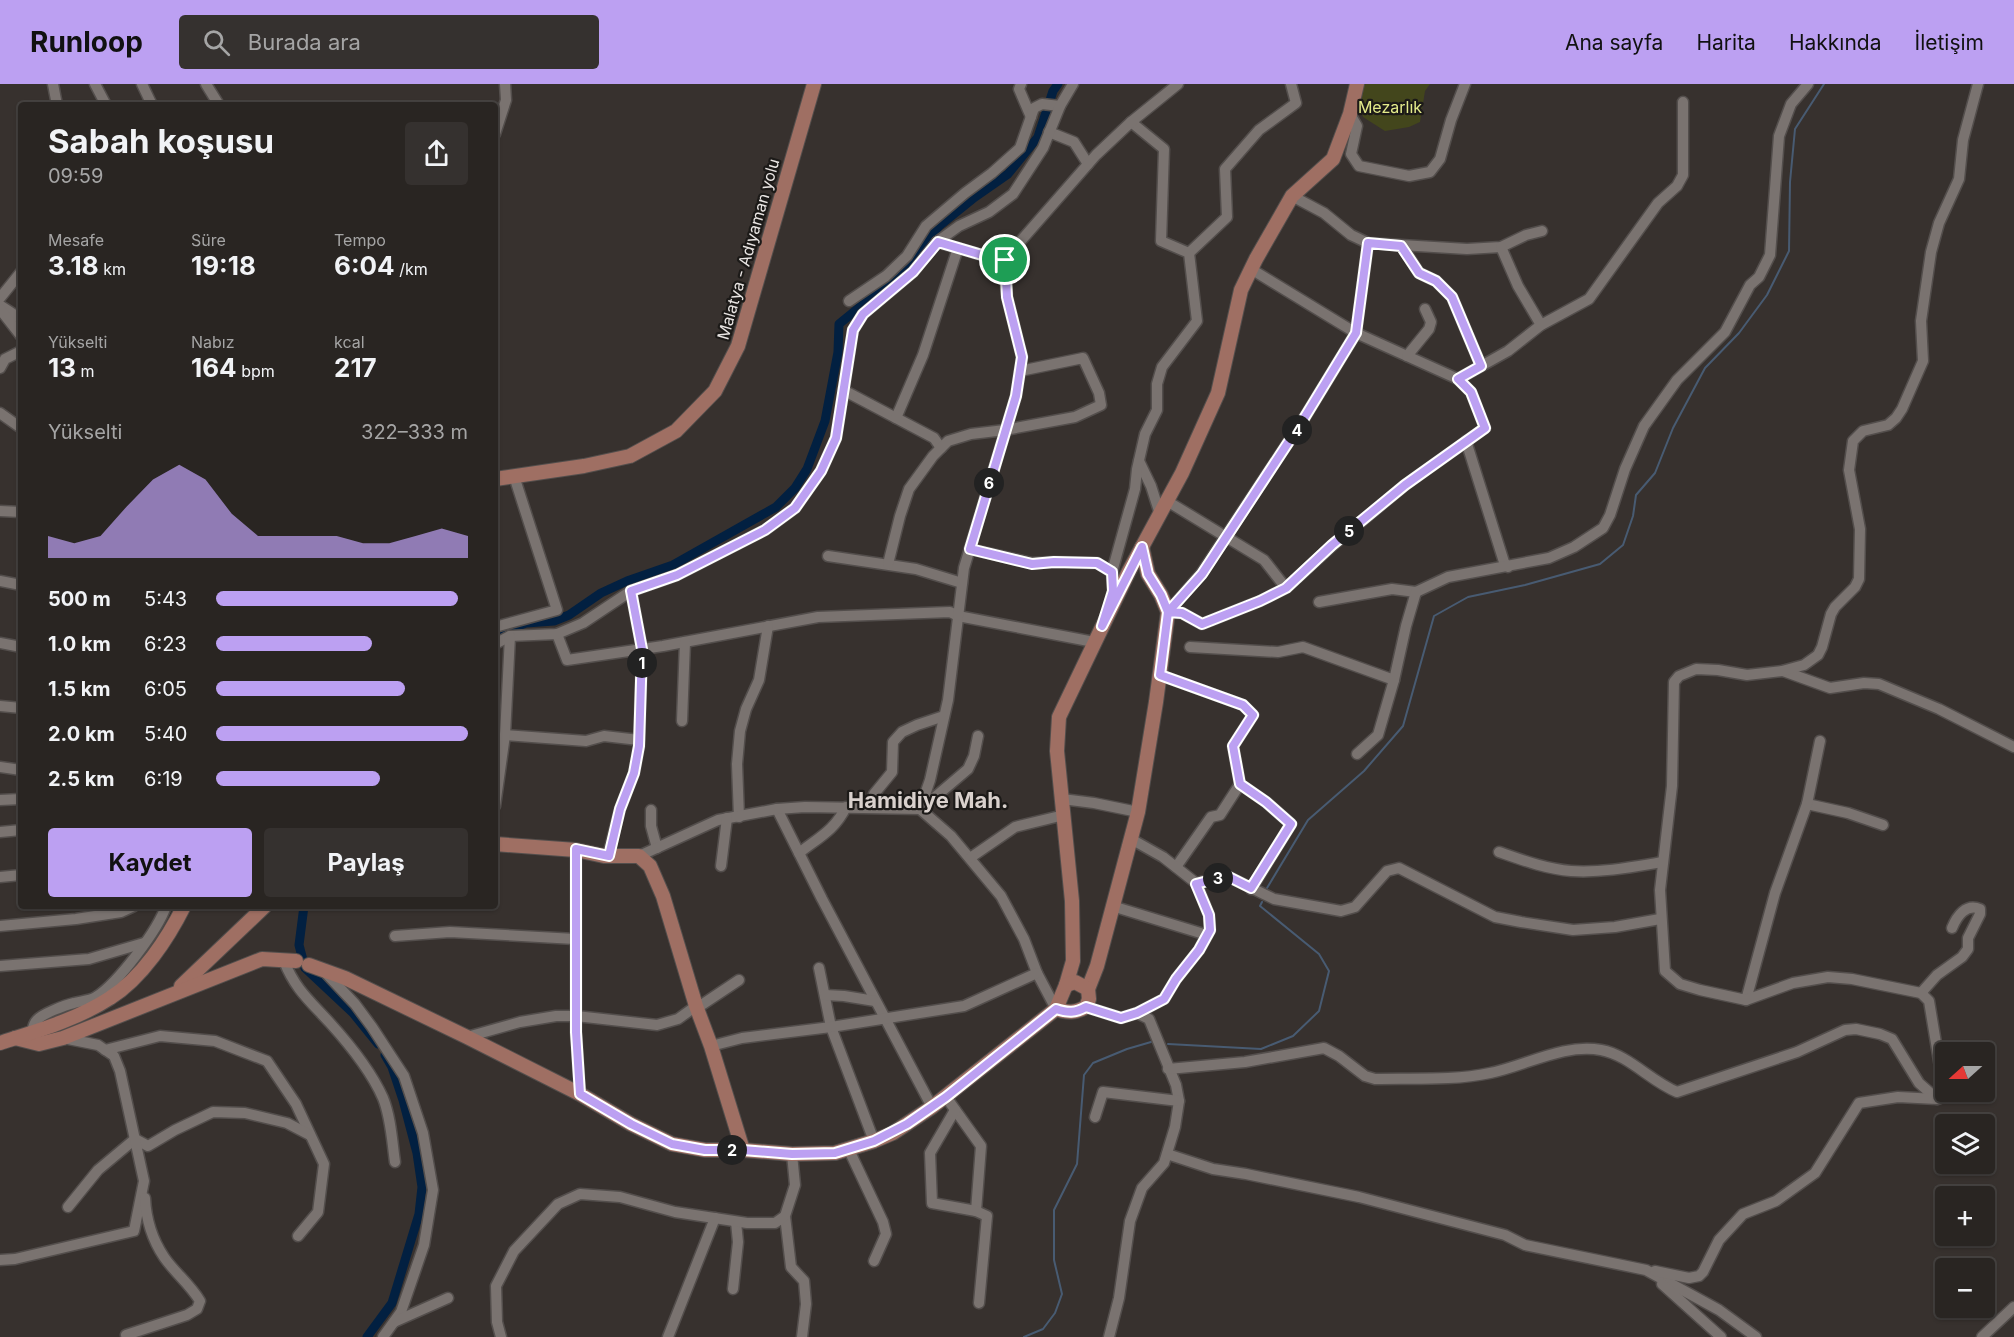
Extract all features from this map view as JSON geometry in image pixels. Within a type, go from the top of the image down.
[{"type":"main road","name":"Malatya - Adıyaman yolu","points":[[498,479],[584,466],[630,456],[676,431],[716,391],[738,346],[814,84]]},
{"type":"main road","points":[[15,1038],[39,1044],[63,1038],[262,959],[296,962],[345,978],[580,1094],[631,1124],[672,1144],[705,1150],[792,1154],[835,1153],[893,1133],[932,1107],[1056,1009],[1066,985],[1073,961],[1072,901],[1058,751],[1059,717],[1102,626],[1182,473],[1218,393],[1241,290],[1292,196],[1333,159],[1350,114],[1357,84]]},
{"type":"main road","points":[[1056,1009],[1077,1012],[1086,1007],[1089,999],[1088,989],[1138,812],[1168,612],[1148,574],[1142,547]]},
{"type":"main road","points":[[498,844],[576,849],[609,856],[639,856],[650,866],[663,896],[696,1007],[711,1046],[743,1150]]},
{"type":"main road","points":[[0,1042],[32,1033],[89,1010],[112,997],[156,954],[182,909]]},
{"type":"main road","points":[[173,994],[262,909]]},
{"type":"main road","points":[[1066,985],[1075,982],[1088,989]]},
{"type":"street","points":[[53,84],[56,102]]},
{"type":"street","points":[[95,84],[104,102]]},
{"type":"street","points":[[142,84],[151,102]]},
{"type":"street","points":[[206,84],[217,102]]},
{"type":"street","points":[[498,125],[506,100],[505,84]]},
{"type":"street","points":[[1022,84],[1019,89],[1031,117]]},
{"type":"street","points":[[849,301],[886,276],[907,256],[926,226],[1020,148],[1034,108],[1052,105],[1073,84]]},
{"type":"street","points":[[920,809],[930,780],[944,716],[970,549],[1016,396],[1022,357],[1007,297],[1005,260],[1088,164],[1131,122],[1178,84]]},
{"type":"street","points":[[1189,253],[1227,218],[1225,169],[1259,130],[1296,103],[1291,84]]},
{"type":"street","points":[[1350,114],[1357,126],[1351,154],[1359,166],[1409,176],[1430,172],[1440,159],[1451,120],[1465,84]]},
{"type":"street","points":[[1319,602],[1392,589],[1416,592],[1448,577],[1549,558],[1574,547],[1603,528],[1610,516],[1625,469],[1644,426],[1677,380],[1725,332],[1750,285],[1759,277],[1770,255],[1779,136],[1791,104],[1808,84]]},
{"type":"street","points":[[1936,1042],[1929,1001],[1921,993],[1852,979],[1828,977],[1793,983],[1746,1000],[1680,984],[1665,971],[1660,890],[1672,786],[1674,682],[1679,676],[1696,669],[1747,675],[1782,671],[1804,665],[1818,655],[1831,614],[1855,587],[1859,579],[1860,529],[1849,470],[1853,441],[1863,431],[1888,425],[1896,418],[1923,361],[1921,321],[1931,252],[1939,223],[1959,179],[1963,140],[1978,84]]},
{"type":"street","points":[[1458,379],[1508,351],[1541,325],[1589,299],[1658,203],[1677,186],[1683,175],[1683,102]]},
{"type":"street","points":[[498,642],[510,636],[557,634],[583,623],[631,591],[687,570],[765,530],[795,508],[821,471],[836,438],[853,330],[863,314],[913,272],[938,242],[959,226],[989,212],[1013,194],[1043,148],[1049,132],[1052,105]]},
{"type":"street","points":[[1131,122],[1164,149],[1161,241],[1189,253]]},
{"type":"street","points":[[1049,132],[1074,142],[1088,164]]},
{"type":"street","points":[[1292,196],[1324,213],[1352,235],[1368,243],[1467,249],[1501,247],[1526,235],[1542,231]]},
{"type":"street","points":[[938,242],[1005,260]]},
{"type":"street","points":[[1168,612],[1202,574],[1303,420],[1356,333],[1368,243]]},
{"type":"street","points":[[1401,246],[1419,273],[1436,281],[1452,297],[1481,366]]},
{"type":"street","points":[[1501,247],[1518,286],[1541,325]]},
{"type":"street","points":[[896,418],[923,355],[958,248]]},
{"type":"street","points":[[1102,626],[1113,591],[1112,572],[1127,524],[1145,434],[1157,410],[1157,384],[1162,367],[1197,321],[1189,253]]},
{"type":"street","points":[[1168,612],[1182,613],[1202,624],[1286,588],[1332,545],[1405,485],[1485,428],[1471,392],[1458,379],[1356,333],[1251,269]]},
{"type":"street","points":[[0,297],[18,276]]},
{"type":"street","points":[[0,307],[18,317]]},
{"type":"street","points":[[0,307],[18,332]]},
{"type":"street","points":[[1407,356],[1429,329],[1431,322],[1425,309]]},
{"type":"street","points":[[0,368],[5,359],[18,352]]},
{"type":"street","points":[[888,564],[909,489],[933,456],[948,441],[971,434],[1075,417],[1101,405],[1099,393],[1083,358],[1020,370]]},
{"type":"street","points":[[843,390],[933,438],[941,448]]},
{"type":"street","points":[[0,413],[18,426]]},
{"type":"street","points":[[1466,441],[1504,562],[1508,567]]},
{"type":"street","points":[[1139,460],[1160,514]]},
{"type":"street","points":[[498,626],[557,610],[514,476]]},
{"type":"street","points":[[1136,479],[1151,486]]},
{"type":"street","points":[[1167,501],[1264,560],[1286,588]]},
{"type":"street","points":[[0,511],[18,512]]},
{"type":"street","points":[[970,549],[1032,564],[1097,563],[1112,572]]},
{"type":"street","points":[[828,556],[916,569],[963,583]]},
{"type":"street","points":[[0,582],[18,585]]},
{"type":"street","points":[[609,856],[620,809],[634,773],[639,740],[642,649],[631,591]]},
{"type":"street","points":[[1357,754],[1378,735],[1416,592]]},
{"type":"street","points":[[557,634],[567,660],[685,642],[818,617],[950,612],[958,616],[1094,642]]},
{"type":"street","points":[[740,817],[737,764],[740,731],[746,709],[759,680],[768,626]]},
{"type":"street","points":[[498,785],[505,735],[510,636]]},
{"type":"street","points":[[682,721],[685,642]]},
{"type":"street","points":[[0,643],[18,646]]},
{"type":"street","points":[[1190,647],[1278,652],[1303,647],[1394,680]]},
{"type":"street","points":[[1782,671],[1830,688],[1864,683],[1880,684],[1939,709],[2014,747]]},
{"type":"street","points":[[1160,675],[1243,705],[1253,715],[1233,746],[1240,784],[1220,815],[1211,817],[1176,867]]},
{"type":"street","points":[[0,706],[18,708]]},
{"type":"street","points":[[871,807],[874,794],[892,772],[893,742],[902,732],[944,716]]},
{"type":"street","points":[[505,735],[586,741],[604,736],[639,740]]},
{"type":"street","points":[[920,809],[968,769],[974,756],[978,736]]},
{"type":"street","points":[[1746,1000],[1775,892],[1807,804],[1820,741]]},
{"type":"street","points":[[0,767],[18,770]]},
{"type":"street","points":[[1240,784],[1266,802],[1291,824],[1251,888]]},
{"type":"street","points":[[1062,799],[1094,802],[1138,812]]},
{"type":"street","points":[[0,800],[18,800]]},
{"type":"street","points":[[1807,804],[1848,813],[1883,825]]},
{"type":"street","points":[[639,856],[718,820],[777,809],[805,807],[920,809],[951,836],[1001,896],[1024,939],[1037,973],[1056,1009]]},
{"type":"street","points":[[799,853],[833,827],[840,820],[846,807]]},
{"type":"street","points":[[777,809],[932,1107]]},
{"type":"street","points":[[651,810],[651,826],[657,848]]},
{"type":"street","points":[[970,858],[1015,827],[1064,815]]},
{"type":"street","points":[[721,866],[727,818]]},
{"type":"street","points":[[0,831],[18,830]]},
{"type":"street","points":[[1086,1007],[1121,1018],[1137,1013],[1164,999],[1176,979],[1199,950],[1210,930],[1209,915],[1196,884],[1163,857],[1131,839]]},
{"type":"street","points":[[576,849],[576,1016],[580,1094]]},
{"type":"street","points":[[1499,852],[1539,865],[1571,871],[1614,870],[1664,862]]},
{"type":"street","points":[[1196,884],[1227,876],[1274,899],[1341,911],[1355,907],[1387,871],[1399,868],[1495,917],[1512,921],[1573,930],[1615,927],[1660,919]]},
{"type":"street","points":[[0,877],[18,875]]},
{"type":"street","points":[[1112,906],[1207,935]]},
{"type":"street","points":[[1921,993],[1937,975],[1962,957],[1968,949],[1968,938],[1980,915],[1980,909],[1975,907],[1964,910],[1956,918],[1952,928]]},
{"type":"street","points":[[0,926],[76,919],[128,909]]},
{"type":"street","points":[[32,1033],[33,1025],[38,1018],[72,1003],[94,998],[115,981],[144,943],[165,909]]},
{"type":"street","points":[[395,936],[450,932],[575,939]]},
{"type":"street","points":[[0,966],[89,958],[144,943]]},
{"type":"street","points":[[296,962],[297,988],[344,1039],[369,1073],[383,1099],[390,1122],[395,1162]]},
{"type":"street","points":[[819,968],[831,1027],[874,1141]]},
{"type":"street","points":[[323,970],[355,1004],[404,1076],[423,1133],[433,1190],[424,1245],[401,1312],[383,1337]]},
{"type":"street","points":[[711,1046],[742,1038],[831,1027],[964,1006],[1037,973]]},
{"type":"street","points":[[467,1037],[520,1022],[556,1016],[657,1025],[678,1019],[739,980]]},
{"type":"street","points":[[825,995],[875,1001]]},
{"type":"street","points":[[1109,1337],[1119,1298],[1130,1221],[1142,1188],[1164,1163],[1175,1126],[1179,1101],[1176,1085],[1149,1019],[1137,1013]]},
{"type":"street","points":[[1168,1069],[1245,1062],[1324,1048],[1339,1056],[1365,1076],[1375,1079],[1465,1077],[1489,1074],[1569,1050],[1600,1050],[1622,1057],[1661,1085],[1677,1092],[1797,1052],[1845,1029],[1856,1029],[1892,1039],[1919,1083],[1935,1097]]},
{"type":"street","points":[[105,1050],[160,1036],[215,1041],[267,1061],[296,1104],[324,1164],[318,1212],[298,1236]]},
{"type":"street","points":[[63,1038],[98,1045],[114,1056],[120,1071],[135,1139],[144,1181],[146,1213],[153,1237],[164,1257],[195,1292],[200,1301],[196,1309],[187,1315],[126,1335]]},
{"type":"street","points":[[1095,1117],[1103,1092],[1179,1101]]},
{"type":"street","points":[[946,1097],[981,1146],[975,1211]]},
{"type":"street","points":[[1167,1154],[1214,1169],[1359,1197],[1505,1235],[1525,1245],[1689,1278],[1699,1276],[1703,1272],[1719,1240],[1743,1214],[1776,1201],[1815,1173],[1859,1103],[1898,1097],[1935,1099]]},
{"type":"street","points":[[956,1110],[930,1153],[932,1203],[975,1211],[987,1216],[979,1303]]},
{"type":"street","points":[[135,1139],[148,1146],[213,1112],[245,1113],[287,1123],[310,1135]]},
{"type":"street","points":[[68,1207],[98,1170],[135,1139]]},
{"type":"street","points":[[849,1150],[883,1222],[886,1234],[874,1261]]},
{"type":"street","points":[[792,1154],[795,1185],[786,1216],[791,1267],[804,1281],[806,1304],[802,1337]]},
{"type":"street","points":[[0,1260],[15,1259],[134,1231],[144,1181]]},
{"type":"street","points":[[501,1337],[497,1322],[496,1286],[514,1251],[558,1204],[580,1194],[620,1197],[675,1212],[736,1222],[775,1223],[786,1216]]},
{"type":"street","points":[[668,1337],[715,1218]]},
{"type":"street","points":[[733,1289],[738,1242],[736,1222]]},
{"type":"street","points":[[1646,1270],[1721,1337]]},
{"type":"street","points":[[1646,1270],[1719,1310],[1756,1337]]},
{"type":"street","points":[[394,1322],[448,1298]]},
{"type":"street","points":[[1982,1337],[2014,1307]]},
{"type":"green space","name":"Mezarlık","points":[[1362,84],[1430,84],[1425,91],[1420,122],[1409,127],[1385,131],[1363,117],[1360,106]]},
{"type":"waterway","points":[[498,634],[526,623],[554,621],[569,615],[601,593],[673,565],[776,507],[795,488],[807,469],[825,421],[838,352],[839,324],[887,285],[923,247],[939,226],[1008,174],[1038,137],[1053,91],[1058,84]]},
{"type":"waterway","points":[[1267,888],[1308,820],[1364,771],[1403,726],[1434,616],[1468,597],[1525,585],[1600,564],[1623,545],[1633,516],[1636,495],[1655,473],[1673,428],[1705,368],[1739,333],[1767,295],[1789,251],[1790,182],[1795,129],[1824,84]]},
{"type":"waterway","points":[[1168,1044],[1261,1049],[1293,1036],[1319,1011],[1329,971],[1319,954],[1260,906],[1262,902]]},
{"type":"waterway","points":[[304,909],[299,945],[305,968],[353,1013],[378,1044]]},
{"type":"waterway","points":[[1024,1337],[1043,1329],[1055,1313],[1062,1294],[1054,1260],[1054,1210],[1077,1164],[1084,1075],[1093,1063],[1151,1042]]},
{"type":"waterway","points":[[367,1337],[392,1303],[419,1214],[422,1187],[417,1153],[403,1100],[392,1067],[385,1055]]},
{"type":"district","name":"Hamidiye Mah.","points":[[928,800]]},
{"type":"route","points":[[1005,260],[938,242],[913,272],[863,314],[853,330],[836,438],[821,471],[795,508],[765,530],[677,575],[631,591],[642,649],[639,746],[634,773],[620,809],[609,856],[576,849],[576,1032],[580,1094],[631,1124],[672,1144],[705,1150],[823,1154],[860,1147],[893,1133],[932,1107],[1056,1009],[1077,1012],[1086,1007],[1121,1018],[1137,1013],[1164,999],[1176,979],[1199,950],[1210,930],[1209,915],[1196,884],[1227,876],[1251,888],[1291,824],[1266,802],[1240,784],[1233,746],[1253,715],[1243,705],[1160,675],[1168,612],[1202,574],[1303,420],[1356,333],[1368,243],[1401,246],[1419,273],[1436,281],[1452,297],[1481,366],[1458,379],[1471,392],[1485,428],[1405,485],[1332,545],[1286,588],[1202,624],[1182,613],[1168,612],[1148,574],[1142,547],[1102,626],[1113,591],[1112,572],[1097,563],[1032,564],[970,549],[1016,396],[1022,357],[1007,297],[1005,260]]}]
